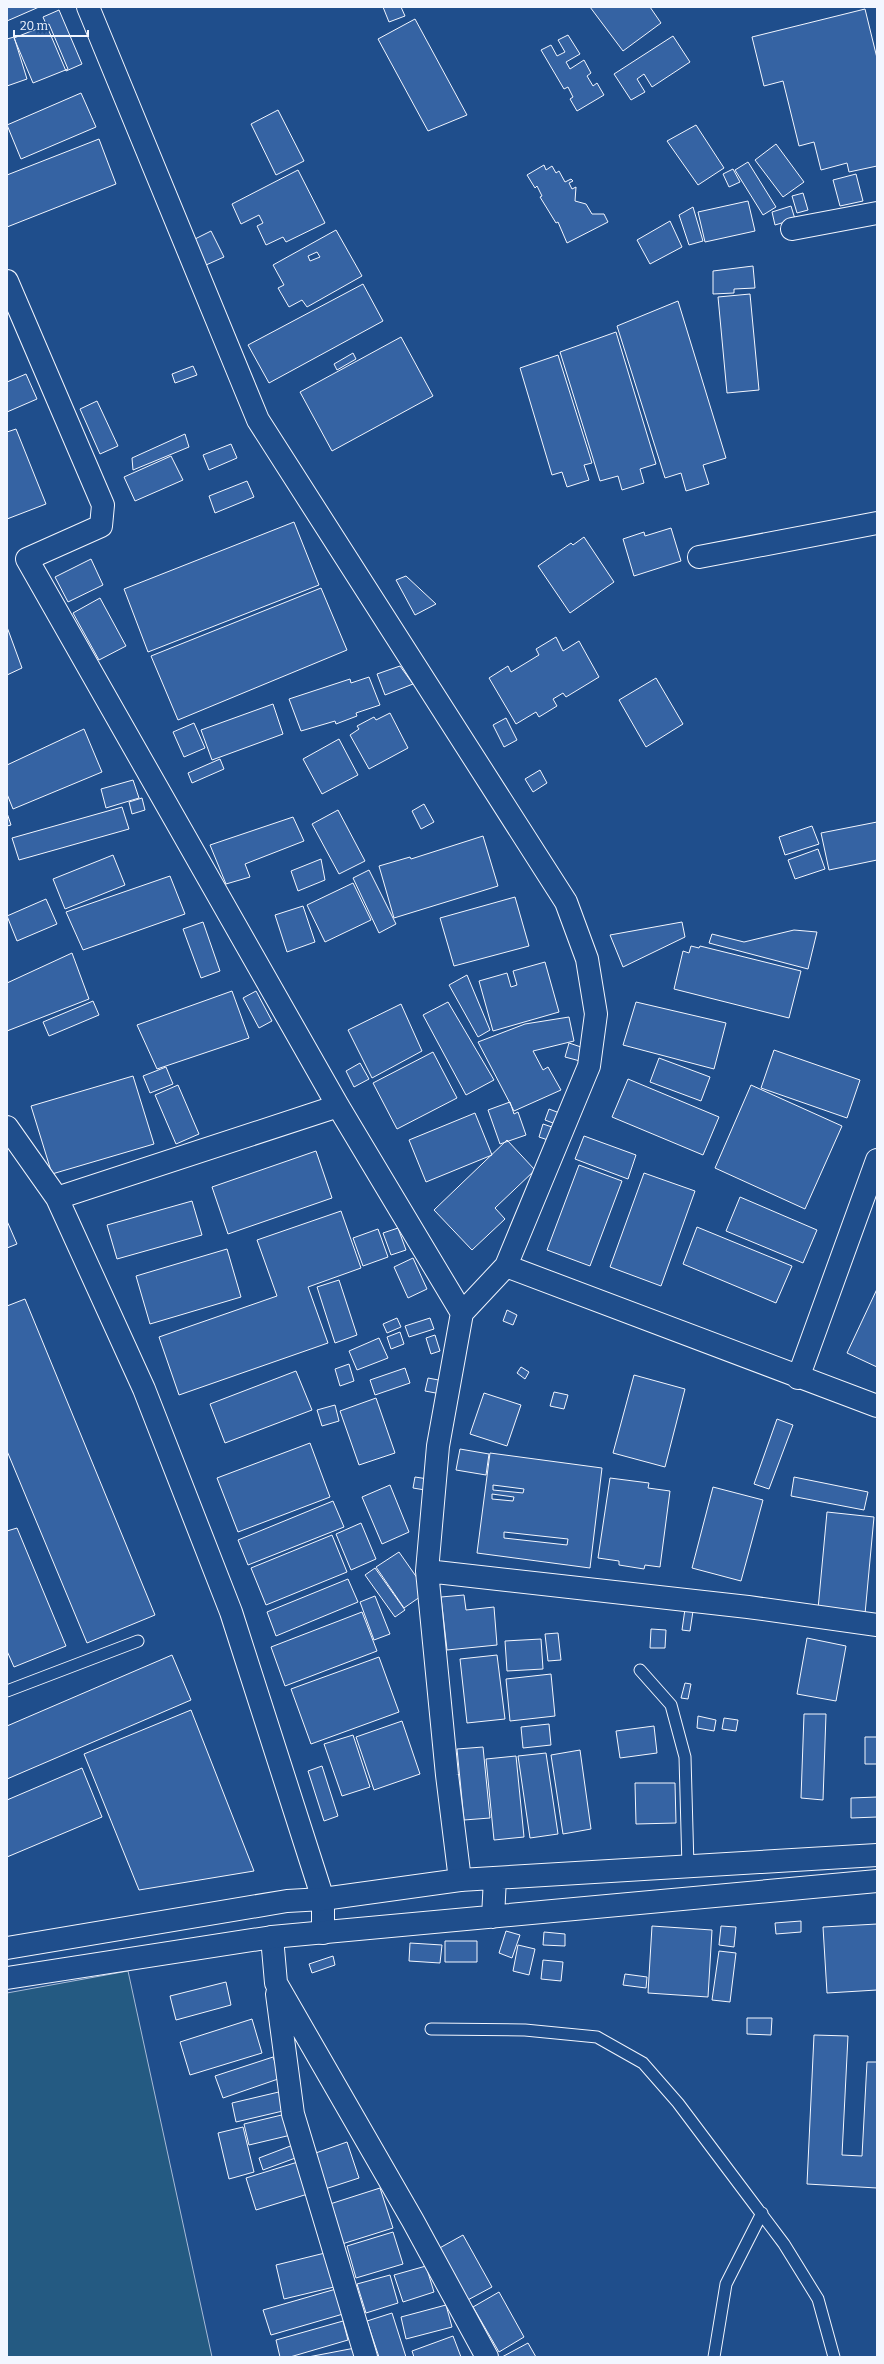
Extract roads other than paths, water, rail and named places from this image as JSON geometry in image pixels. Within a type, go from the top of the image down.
[{"type":"street","points":[[88,7],[258,420],[566,902],[587,959],[596,1014],[589,1066],[506,1266],[462,1313],[438,1446],[427,1571],[447,1775],[460,1880]]},
{"type":"street","points":[[792,229],[877,213]]},
{"type":"street","points":[[7,281],[103,505],[100,526],[27,559],[338,1106],[462,1313]]},
{"type":"street","points":[[699,557],[877,523]]},
{"type":"street","points":[[57,1198],[338,1106]]},
{"type":"street","points":[[7,1127],[57,1198],[144,1389],[231,1612],[324,1899],[323,1934]]},
{"type":"street","points":[[798,1378],[877,1160]]},
{"type":"street","points":[[506,1266],[798,1378],[877,1406]]},
{"type":"street","points":[[427,1571],[748,1607],[877,1625]]},
{"type":"street","points":[[7,1948],[279,1902],[324,1899],[460,1880],[877,1855]]},
{"type":"street","points":[[768,1862],[772,1891]]},
{"type":"street","points":[[493,1917],[495,1878]]},
{"type":"street","points":[[7,1978],[272,1937],[323,1934],[877,1881]]},
{"type":"street","points":[[272,1937],[276,1983],[293,2114],[366,2357]]},
{"type":"street","points":[[276,1983],[413,2221],[487,2357]]},
{"type":"lane","points":[[7,1691],[138,1641]]},
{"type":"lane","points":[[640,1670],[671,1705],[685,1757],[688,1867]]},
{"type":"lane","points":[[431,2029],[525,2030],[597,2037],[642,2063],[678,2103],[784,2244],[818,2299],[834,2357]]},
{"type":"lane","points":[[714,2357],[726,2284],[762,2213]]}]
